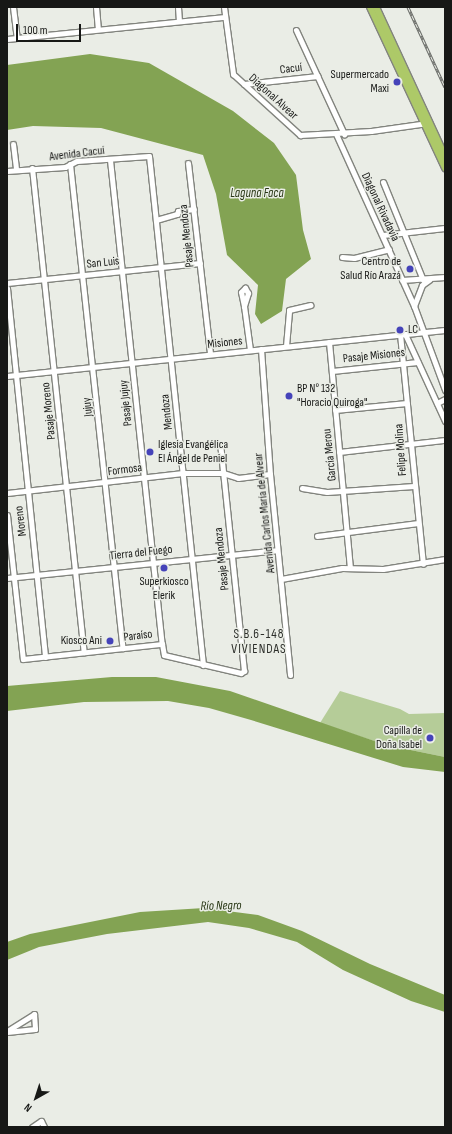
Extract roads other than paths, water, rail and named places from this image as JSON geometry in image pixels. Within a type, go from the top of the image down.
[{"type":"main road","points":[[370,7],[384,32],[427,123],[445,156]]},
{"type":"main road","points":[[376,7],[384,32]]},
{"type":"main road","points":[[427,123],[445,168]]},
{"type":"street","points":[[13,7],[17,38]]},
{"type":"street","points":[[96,7],[98,29]]},
{"type":"street","points":[[178,7],[179,21]]},
{"type":"street","points":[[7,39],[225,17],[224,7]]},
{"type":"street","name":"Diagonal Alvear","points":[[225,17],[233,74],[300,135],[336,134]]},
{"type":"street","points":[[296,30],[344,134]]},
{"type":"street","name":"Cacuí","points":[[244,84],[318,76]]},
{"type":"street","points":[[336,134],[427,123]]},
{"type":"street","name":"Diagonal Rivadavia","points":[[336,134],[414,306],[445,390]]},
{"type":"street","points":[[13,144],[16,169]]},
{"type":"street","name":"Avenida Cacuí","points":[[7,171],[32,168],[65,168],[70,164],[149,156]]},
{"type":"street","name":"Mendoza","points":[[149,156],[184,473],[191,558],[203,665]]},
{"type":"street","name":"Pasaje Jujuy","points":[[110,160],[162,644]]},
{"type":"street","name":"Pasaje Mendoza","points":[[188,162],[210,354]]},
{"type":"street","name":"Jujuy","points":[[70,164],[107,483],[123,648]]},
{"type":"street","name":"Pasaje Moreno","points":[[32,168],[84,652]]},
{"type":"street","points":[[383,182],[423,280]]},
{"type":"street","points":[[156,220],[177,214],[178,211],[194,209]]},
{"type":"street","points":[[383,236],[445,228]]},
{"type":"street","points":[[342,257],[354,258],[389,249]]},
{"type":"street","name":"San Luis","points":[[7,283],[200,264]]},
{"type":"street","points":[[402,280],[423,280],[445,277]]},
{"type":"street","points":[[414,306],[422,284],[432,279]]},
{"type":"street","name":"Moreno","points":[[7,288],[46,656]]},
{"type":"street","points":[[286,346],[289,310],[310,305]]},
{"type":"street","points":[[244,306],[250,350]]},
{"type":"street","name":"Misiones","points":[[7,376],[445,330]]},
{"type":"street","points":[[403,334],[418,362],[445,421]]},
{"type":"street","name":"Felipe Molina","points":[[403,334],[414,486],[423,564]]},
{"type":"street","name":"García Merou","points":[[329,342],[348,532],[350,567]]},
{"type":"street","name":"Avenida Carlos María de Alvear","points":[[261,349],[270,474],[277,550],[282,579],[290,675]]},
{"type":"street","name":"Pasaje Misiones","points":[[332,371],[418,362]]},
{"type":"street","points":[[437,403],[445,399]]},
{"type":"street","points":[[335,410],[407,403]]},
{"type":"street","points":[[339,452],[445,440]]},
{"type":"street","name":"Pasaje Mendoza","points":[[220,444],[244,671]]},
{"type":"street","name":"Formosa","points":[[7,493],[107,483],[184,473],[223,473],[238,478],[270,474]]},
{"type":"street","points":[[302,488],[327,492],[414,486]]},
{"type":"street","points":[[7,515],[14,577]]},
{"type":"street","points":[[317,536],[418,523]]},
{"type":"street","name":"Tierra del Fuego","points":[[7,578],[277,550]]},
{"type":"street","points":[[282,579],[350,567],[383,568],[423,564],[445,559]]},
{"type":"street","name":"Paraíso","points":[[14,577],[22,659],[162,644],[164,655],[203,665],[244,671]]},
{"type":"street","points":[[34,1014],[35,1030],[7,1032],[16,1023],[34,1014]]},
{"type":"street","points":[[32,1127],[41,1121],[44,1127]]},
{"type":"water","name":"Laguna Faca","points":[[90,54],[149,63],[233,111],[274,143],[296,175],[303,230],[311,259],[286,279],[282,311],[261,324],[255,314],[258,285],[227,255],[216,194],[203,155],[101,128],[33,126],[7,130],[7,65]]},
{"type":"water","points":[[112,677],[156,677],[230,691],[386,745],[445,757],[445,772],[403,767],[209,708],[168,701],[84,702],[7,711],[7,686]]},
{"type":"water","points":[[204,908],[258,915],[302,931],[370,964],[445,995],[445,1012],[411,1001],[343,970],[297,942],[249,928],[208,922],[107,934],[39,947],[7,960],[7,942],[30,934],[140,912]]},
{"type":"railway","points":[[408,7],[445,87]]},
{"type":"place","name":"Supermercado Maxi","points":[[397,82]]},
{"type":"place","name":"Centro de Salud Río Arazá","points":[[410,269]]},
{"type":"place","name":"LC","points":[[400,330]]},
{"type":"place","name":"BP N° 132 \"Horacio Quiroga\"","points":[[289,396]]},
{"type":"place","name":"Iglesia Evangélica El Ángel de Peniel","points":[[150,452]]},
{"type":"place","name":"Superkiosco Elerik","points":[[164,568]]},
{"type":"place","name":"Kiosco Ani","points":[[110,641]]},
{"type":"place","name":"Capilla de Doña Isabel","points":[[430,738]]},
{"type":"district","name":"S.B.6-148 VIVIENDAS","points":[[259,642]]},
{"type":"water label","name":"Río Negro","points":[[221,906]]}]
